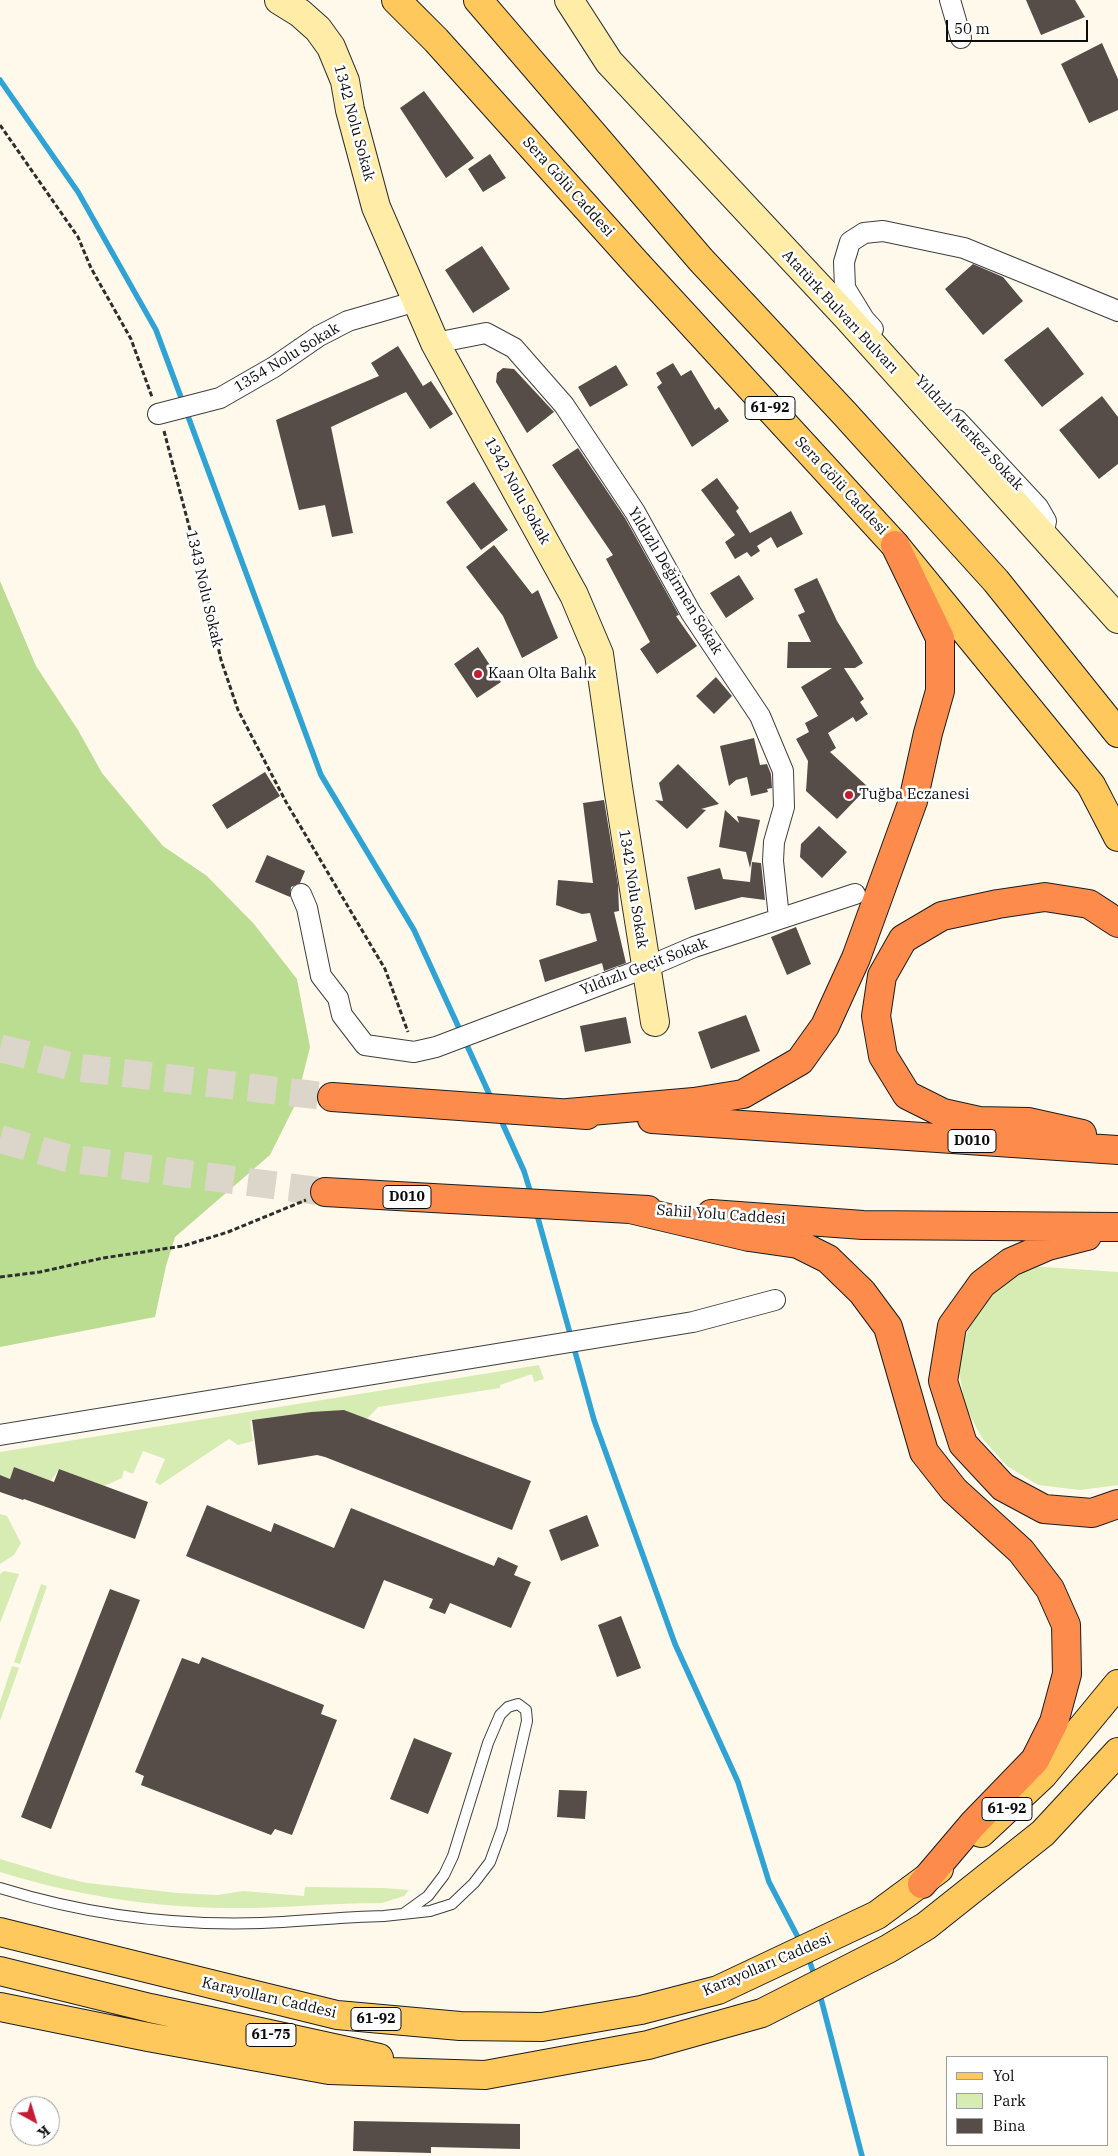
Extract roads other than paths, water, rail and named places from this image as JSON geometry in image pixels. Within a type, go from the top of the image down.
[{"type":"highway","points":[[568,1114],[694,1102],[743,1094],[800,1061],[825,1026],[856,958],[913,801],[928,733],[940,692],[940,638],[895,545]]},
{"type":"highway","points":[[1118,923],[1089,904],[1045,897],[998,904],[942,916],[903,939],[882,976],[876,1016],[883,1056],[907,1095],[943,1113],[979,1121],[1028,1122],[1118,1142]]},
{"type":"highway","name":"D010","points":[[332,1097],[1118,1150]]},
{"type":"highway","name":"Sahil Yolu Caddesi","points":[[325,1192],[863,1224],[1118,1227]]},
{"type":"highway","points":[[630,1209],[749,1237],[798,1244],[828,1259],[862,1292],[888,1327],[924,1452],[954,1490],[1021,1551],[1050,1589],[1066,1625],[1067,1674],[1054,1722],[1035,1760],[973,1824],[922,1884]]},
{"type":"highway","points":[[1118,1227],[1048,1246],[1011,1262],[982,1284],[952,1326],[943,1381],[963,1444],[1003,1487],[1044,1509],[1092,1513],[1118,1504]]},
{"type":"main road","name":"Sera Gölü Caddesi","points":[[396,0],[436,40],[638,265],[895,545],[1091,786],[1118,837]]},
{"type":"main road","points":[[478,0],[701,260],[845,414],[996,582],[1118,732]]},
{"type":"main road","name":"Karayolları Caddesi","points":[[0,1932],[337,2015],[460,2026],[542,2027],[641,2010],[718,1990],[877,1916],[922,1884],[963,1850],[1043,1776],[1118,1684]]},
{"type":"main road","name":"61-92","points":[[0,2007],[148,2038],[328,2070],[485,2075],[648,2045],[762,2013],[888,1949],[926,1926],[1043,1833],[1118,1752]]},
{"type":"main road","name":"61-75","points":[[0,1971],[150,2008],[374,2058],[548,2064]]},
{"type":"street","name":"1342 Nolu Sokak","points":[[279,0],[300,13],[331,47],[345,81],[350,110],[376,207],[435,344],[574,595],[600,654],[654,1022]]},
{"type":"street","name":"Atatürk Bulvarı Bulvarı","points":[[569,0],[609,62],[846,317],[1118,619]]},
{"type":"street","points":[[950,0],[961,38]]},
{"type":"street","name":"Yıldızlı Merkez Sokak","points":[[1043,536],[1046,521],[1038,507],[864,319],[845,288],[844,262],[850,242],[864,233],[882,231],[964,248],[1118,311]]},
{"type":"street","name":"1354 Nolu Sokak","points":[[158,414],[220,398],[274,366],[319,336],[348,321],[417,301]]},
{"type":"street","name":"Yıldızlı Değirmen Sokak","points":[[435,344],[486,333],[514,348],[564,405],[635,512],[691,613],[760,716],[783,771],[784,808],[774,842],[773,861],[779,918]]},
{"type":"street","name":"Yıldızlı Geçit Sokak","points":[[301,894],[307,908],[321,976],[338,998],[342,1015],[354,1033],[365,1045],[414,1052],[436,1047],[496,1025],[645,968],[694,947],[855,894]]},
{"type":"street","points":[[0,1435],[693,1322],[775,1300]]},
{"type":"lane","points":[[0,1888],[77,1907],[124,1916],[195,1922],[262,1923],[403,1914],[430,1911],[452,1904],[474,1883],[490,1862],[502,1829],[527,1721],[526,1710],[518,1704],[508,1707],[500,1715],[477,1775],[454,1856],[444,1875],[428,1896],[403,1914]]},
{"type":"waterway","points":[[0,80],[78,192],[156,330],[321,775],[414,930],[492,1100]]},
{"type":"waterway","points":[[500,1118],[524,1171],[532,1197]]},
{"type":"waterway","points":[[536,1211],[594,1420],[675,1644],[738,1782],[769,1882],[801,1943]]},
{"type":"waterway","points":[[808,1956],[815,1978]]},
{"type":"waterway","points":[[819,1991],[862,2156]]},
{"type":"tunnel","points":[[0,1048],[73,1067],[332,1097]]},
{"type":"tunnel","points":[[0,1139],[67,1158],[325,1192]]},
{"type":"place","name":"Kaan Olta Balık","points":[[478,674]]},
{"type":"place","name":"Tuğba Eczanesi","points":[[849,795]]}]
